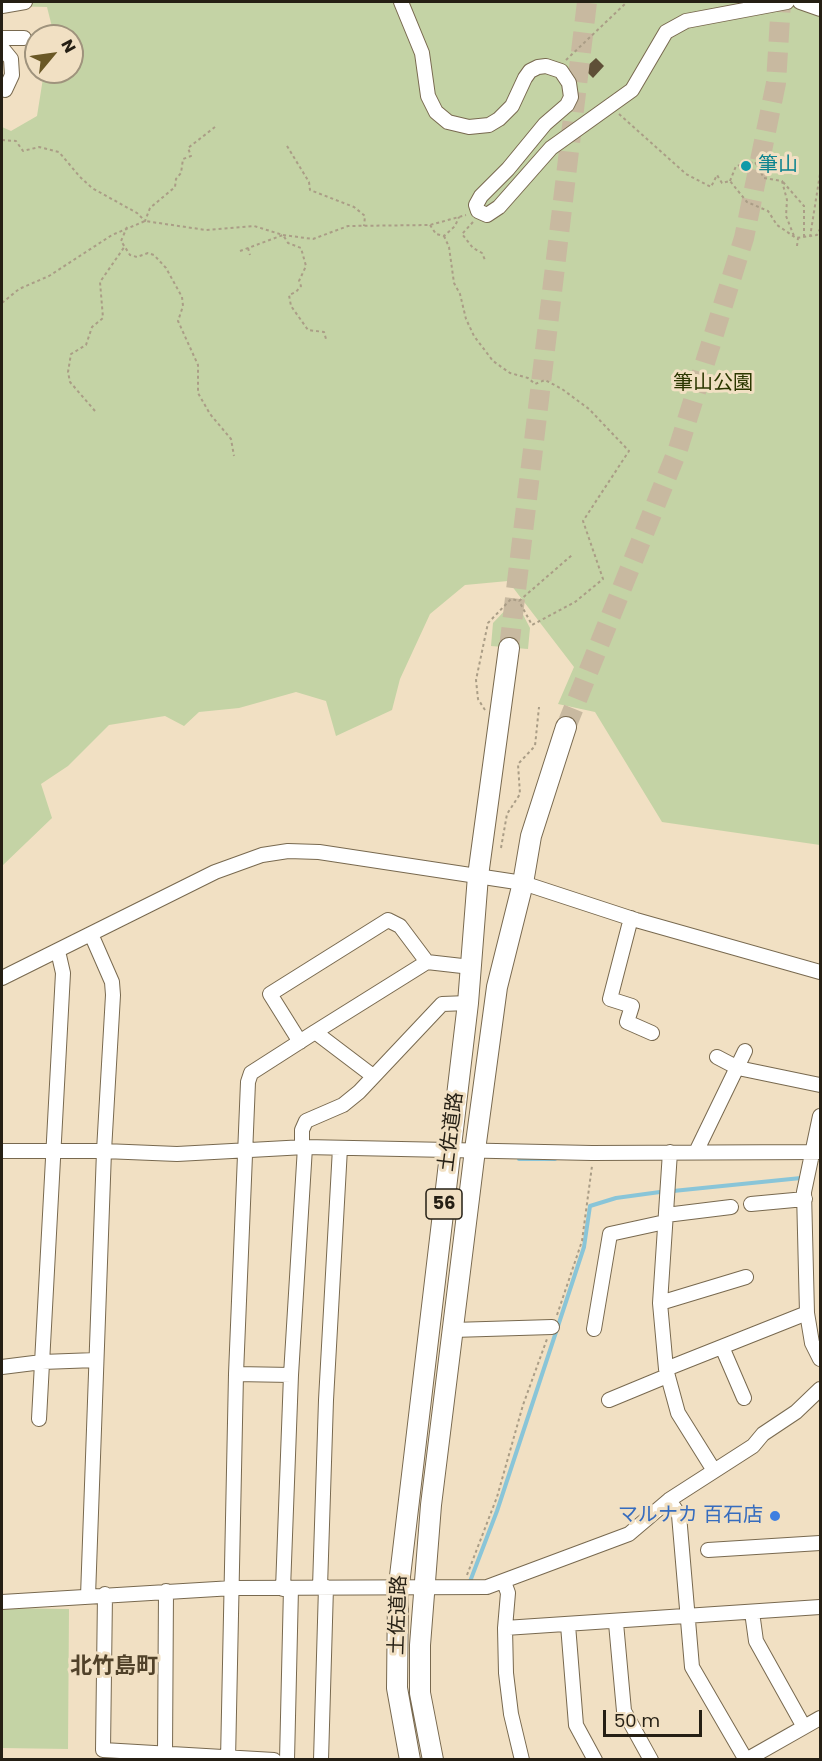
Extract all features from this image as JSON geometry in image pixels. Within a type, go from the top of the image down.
[{"type":"highway","name":"土佐道路","points":[[410,1760],[397,1688],[399,1588],[468,1003],[478,876],[509,648]]},
{"type":"highway","name":"土佐道路","points":[[433,1760],[420,1693],[420,1645],[431,1505],[475,1150],[496,987],[523,883],[531,836],[566,727]]},
{"type":"street","points":[[2,6],[25,2]]},
{"type":"street","points":[[401,2],[422,53],[431,104],[448,122],[469,127],[489,125],[499,119],[512,106],[530,71],[546,66],[557,69],[569,82],[571,97],[567,105],[545,124],[508,169],[481,196],[477,205],[480,212],[492,214],[551,148],[632,90],[663,36],[681,23],[787,2]]},
{"type":"street","points":[[800,2],[820,9]]},
{"type":"street","points":[[2,38],[24,38]]},
{"type":"street","points":[[2,48],[10,59],[6,81]]},
{"type":"street","points":[[2,978],[215,872],[262,855],[288,851],[319,852],[523,883],[631,918],[820,972]]},
{"type":"street","points":[[631,918],[610,999],[632,1006],[627,1022],[652,1033]]},
{"type":"street","points":[[300,1042],[270,994],[388,920],[400,926],[427,962]]},
{"type":"street","points":[[88,1596],[104,1150],[113,995],[112,982],[91,934]]},
{"type":"street","points":[[39,1419],[63,973],[58,951]]},
{"type":"street","points":[[228,1758],[236,1374],[248,1082],[251,1073],[427,962],[471,967]]},
{"type":"street","points":[[286,1760],[291,1375],[302,1130],[306,1121],[343,1105],[442,1004],[468,1003]]},
{"type":"street","points":[[315,1032],[373,1076]]},
{"type":"street","points":[[696,1152],[745,1051]]},
{"type":"street","points":[[717,1057],[738,1068],[820,1085]]},
{"type":"street","points":[[820,1116],[816,1152],[805,1199],[807,1313],[812,1343],[820,1359]]},
{"type":"street","points":[[2,1151],[104,1150],[177,1154],[303,1147],[592,1153],[816,1152]]},
{"type":"street","points":[[321,1760],[326,1401],[340,1148]]},
{"type":"street","points":[[670,1152],[660,1303],[667,1373],[678,1413],[713,1469]]},
{"type":"street","points":[[751,1204],[805,1199]]},
{"type":"street","points":[[594,1329],[610,1234],[666,1219],[731,1207]]},
{"type":"street","points":[[660,1303],[746,1277]]},
{"type":"street","points":[[609,1400],[722,1347],[807,1313]]},
{"type":"street","points":[[453,1330],[552,1327]]},
{"type":"street","points":[[722,1347],[744,1398]]},
{"type":"street","points":[[2,1367],[42,1362],[96,1360]]},
{"type":"street","points":[[236,1374],[291,1375]]},
{"type":"street","points":[[2,1602],[233,1588],[461,1589],[504,1582],[629,1534],[669,1500],[713,1469],[753,1446],[763,1434],[796,1412],[820,1389]]},
{"type":"street","points":[[669,1500],[679,1515],[692,1667],[746,1760],[820,1718]]},
{"type":"street","points":[[708,1550],[820,1543]]},
{"type":"street","points":[[504,1582],[508,1593],[505,1628],[511,1714],[522,1760]]},
{"type":"street","points":[[165,1753],[166,1591]]},
{"type":"street","points":[[105,1594],[104,1750],[274,1760]]},
{"type":"street","points":[[505,1628],[616,1623],[820,1607]]},
{"type":"street","points":[[752,1612],[756,1641],[804,1727]]},
{"type":"street","points":[[616,1623],[624,1711],[651,1760]]},
{"type":"street","points":[[568,1625],[576,1725],[596,1760]]},
{"type":"path","points":[[557,69],[627,2]]},
{"type":"path","points":[[610,106],[686,174],[711,187],[717,176],[722,183],[730,180],[736,166],[755,162],[764,178],[782,181],[804,206],[804,238]]},
{"type":"path","points":[[145,221],[150,208],[175,188],[183,159],[191,156],[188,148],[215,127]]},
{"type":"path","points":[[2,140],[16,141],[23,151],[39,147],[59,152],[92,188],[137,213],[145,221]]},
{"type":"path","points":[[287,146],[309,182],[309,189],[354,207],[364,216],[364,226]]},
{"type":"path","points":[[810,237],[820,174]]},
{"type":"path","points":[[730,180],[747,202],[768,211],[777,225],[797,238],[819,235],[820,229]]},
{"type":"path","points":[[782,181],[787,200],[786,216],[797,238],[797,246]]},
{"type":"path","points":[[2,303],[19,290],[49,276],[127,227],[145,221],[206,230],[254,226],[283,235],[315,238],[347,226],[430,225],[480,212]]},
{"type":"path","points":[[480,212],[462,234],[473,248],[482,253],[485,260]]},
{"type":"path","points":[[444,236],[455,226],[459,217]]},
{"type":"path","points":[[430,225],[434,233],[444,236],[449,247],[454,283],[460,294],[466,319],[493,361],[510,373],[528,378],[535,384],[545,380],[562,389],[589,409],[629,451],[583,521],[603,579],[575,602],[532,625],[519,602],[511,599],[488,623],[476,680],[478,699],[487,713]]},
{"type":"path","points":[[127,227],[126,235],[121,239],[125,246],[134,257],[154,255],[166,268],[180,293],[184,303],[178,321],[198,365],[198,393],[210,414],[231,439],[234,456]]},
{"type":"path","points":[[240,251],[283,235]]},
{"type":"path","points":[[283,235],[288,243],[301,248],[306,266],[299,281],[301,286],[289,295],[291,308],[308,330],[324,332],[327,339]]},
{"type":"path","points":[[95,411],[70,382],[68,372],[71,354],[86,345],[92,327],[103,318],[100,282],[125,246]]},
{"type":"path","points":[[248,248],[250,255]]},
{"type":"path","points":[[519,602],[572,555]]},
{"type":"path","points":[[501,848],[507,814],[520,794],[518,764],[535,746],[539,707]]},
{"type":"path","points":[[461,1589],[497,1497],[523,1405],[582,1241],[592,1153]]},
{"type":"green space","name":"筆山公園","points":[[2,2],[820,2],[820,845],[662,822],[595,712],[558,704],[574,667],[508,581],[465,585],[430,614],[400,679],[392,710],[336,736],[326,701],[296,692],[239,708],[199,712],[184,726],[165,716],[109,725],[68,766],[41,784],[52,818],[2,866],[2,127],[11,131],[37,116],[42,84],[84,84],[84,24],[51,24],[47,7],[2,6]]},
{"type":"green space","points":[[512,603],[518,605],[530,628],[528,649],[491,646],[493,623]]},
{"type":"green space","points":[[2,1608],[69,1609],[68,1749],[2,1748]]},
{"type":"building","points":[[596,58],[604,66],[593,78],[584,69]]},
{"type":"waterway","points":[[519,1159],[555,1159]]},
{"type":"waterway","points":[[673,1191],[801,1178]]},
{"type":"waterway","points":[[469,1584],[497,1511],[584,1247],[590,1206],[616,1198],[660,1192]]},
{"type":"tunnel","points":[[509,648],[587,2]]},
{"type":"tunnel","points":[[566,727],[678,449],[744,238],[776,83],[781,2]]},
{"type":"place","name":"筆山","points":[[746,166]]},
{"type":"place","name":"マルナカ 百石店","points":[[775,1516]]},
{"type":"district","name":"北竹島町","points":[[114,1667]]}]
